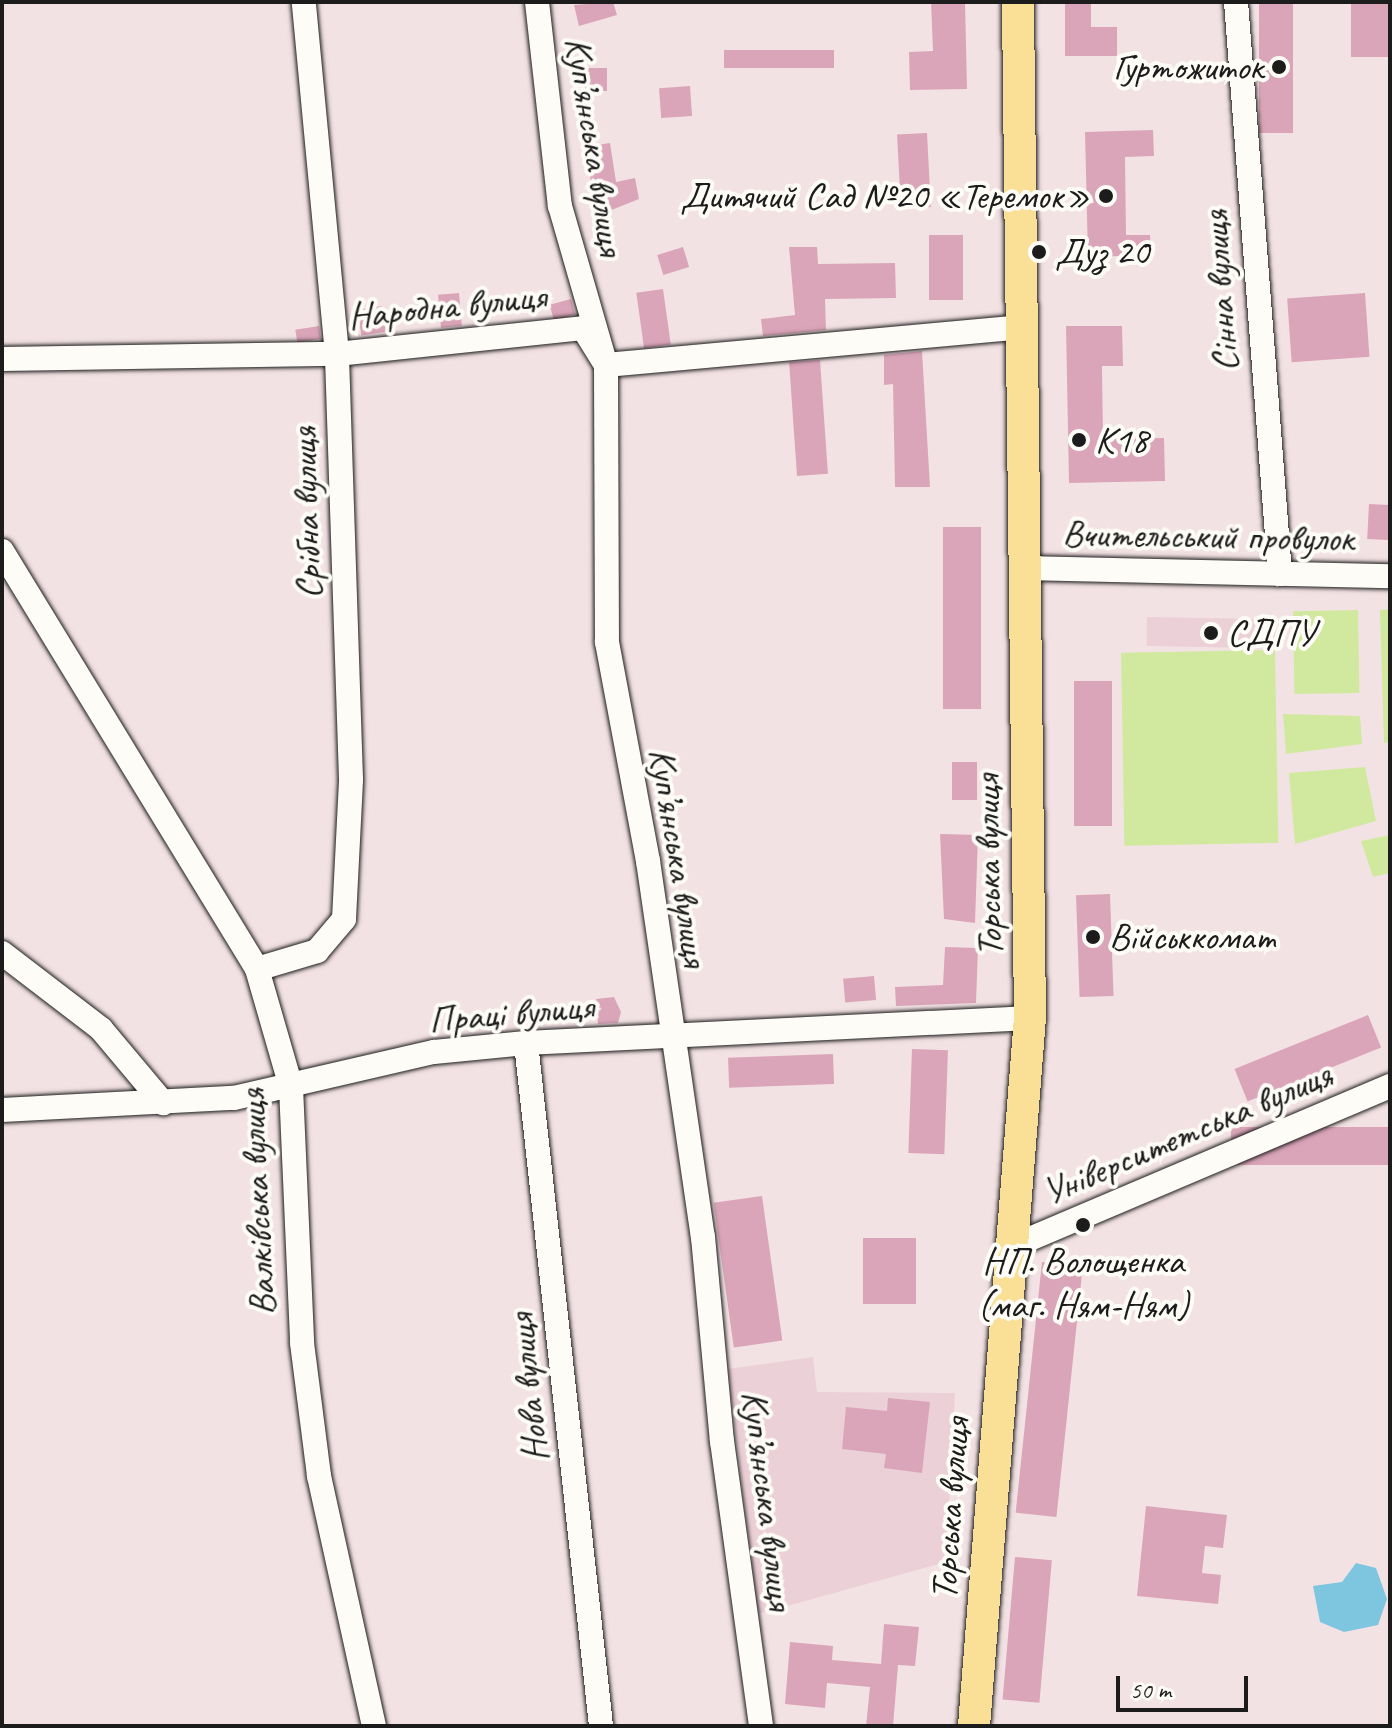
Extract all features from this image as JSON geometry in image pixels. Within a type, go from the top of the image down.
[{"type":"main road","name":"Торська вулиця","points":[[974,1726],[1030,1018],[1018,2]]},
{"type":"street","name":"Срібна вулиця","points":[[257,969],[317,951],[344,919],[351,779],[337,354],[304,2]]},
{"type":"street","name":"Куп’янська вулиця","points":[[537,2],[560,206],[606,365],[607,642],[648,861],[669,1038],[703,1237],[722,1441],[761,1726]]},
{"type":"street","name":"Сінна вулиця","points":[[1236,2],[1280,574]]},
{"type":"street","points":[[606,365],[1021,327]]},
{"type":"street","name":"Народна вулиця","points":[[2,359],[337,354],[583,328],[606,365]]},
{"type":"street","name":"Валківська вулиця","points":[[2,551],[257,969],[291,1087],[306,1373],[319,1476],[374,1726]]},
{"type":"street","name":"Вчительський провулок","points":[[1024,568],[1390,576]]},
{"type":"street","points":[[2,953],[101,1029],[163,1103]]},
{"type":"street","name":"Праці вулиця","points":[[2,1110],[163,1103],[291,1087],[434,1052],[526,1043],[1030,1018]]},
{"type":"street","name":"Нова вулиця","points":[[526,1043],[601,1726]]},
{"type":"street","name":"Університетська вулиця","points":[[1013,1246],[1390,1086]]},
{"type":"shaded area","name":"СДПУ","points":[[1147,617],[1275,619],[1274,648],[1146,646]]},
{"type":"shaded area","points":[[813,1357],[817,1392],[955,1393],[946,1562],[758,1614],[728,1369]]},
{"type":"green space","points":[[1390,609],[1390,742],[1384,743],[1380,610]]},
{"type":"green space","points":[[1358,610],[1359,693],[1294,694],[1293,611]]},
{"type":"green space","points":[[1275,650],[1278,843],[1124,846],[1121,653]]},
{"type":"green space","points":[[1283,714],[1360,716],[1362,744],[1286,754]]},
{"type":"green space","points":[[1365,767],[1376,821],[1295,844],[1289,773]]},
{"type":"green space","points":[[1390,835],[1390,873],[1373,877],[1361,841]]},
{"type":"water","points":[[1356,1563],[1376,1568],[1387,1599],[1378,1625],[1344,1632],[1320,1622],[1313,1586],[1342,1582]]},
{"type":"building","points":[[613,2],[617,15],[579,26],[574,5]]},
{"type":"building","points":[[931,2],[965,2],[967,89],[910,90],[909,52],[933,51]]},
{"type":"building","points":[[1065,2],[1091,2],[1091,27],[1117,27],[1117,56],[1065,56]]},
{"type":"building","name":"Гуртожиток","points":[[1259,2],[1293,2],[1293,133],[1259,133]]},
{"type":"building","points":[[1351,2],[1390,2],[1390,57],[1351,57]]},
{"type":"building","points":[[724,50],[834,50],[834,68],[724,68]]},
{"type":"building","points":[[584,68],[607,68],[607,91],[584,91]]},
{"type":"building","points":[[690,86],[692,116],[661,118],[659,88]]},
{"type":"building","name":"Дитячий Сад №20 «Теремок»","points":[[1153,130],[1154,156],[1125,157],[1126,235],[1150,235],[1151,255],[1088,257],[1085,132]]},
{"type":"building","points":[[927,133],[931,207],[901,208],[897,135]]},
{"type":"building","points":[[610,143],[616,182],[635,178],[639,199],[609,211],[608,204],[595,206],[585,147]]},
{"type":"building","points":[[929,235],[963,235],[963,300],[929,300]]},
{"type":"building","points":[[683,247],[689,267],[663,275],[657,255]]},
{"type":"building","points":[[789,247],[817,247],[818,264],[895,263],[896,298],[825,299],[826,330],[763,336],[761,319],[795,315]]},
{"type":"building","points":[[663,289],[671,344],[644,348],[636,293]]},
{"type":"building","points":[[459,293],[462,326],[441,328],[438,295]]},
{"type":"building","points":[[1365,293],[1369,357],[1292,362],[1287,298]]},
{"type":"building","points":[[571,299],[575,314],[554,320],[550,305]]},
{"type":"building","points":[[382,306],[386,332],[361,336],[357,310]]},
{"type":"building","points":[[319,326],[321,339],[297,343],[295,330]]},
{"type":"building","points":[[1066,326],[1122,326],[1123,366],[1102,366],[1103,439],[1164,438],[1165,481],[1069,483]]},
{"type":"building","points":[[922,351],[930,487],[895,487],[893,384],[884,385],[884,355]]},
{"type":"building","points":[[820,360],[828,474],[797,476],[789,362]]},
{"type":"building","points":[[1369,504],[1390,505],[1388,540],[1367,539]]},
{"type":"building","points":[[943,527],[981,527],[981,709],[943,709]]},
{"type":"building","points":[[1074,681],[1112,681],[1112,826],[1074,826]]},
{"type":"building","points":[[952,762],[977,762],[977,800],[952,800]]},
{"type":"building","points":[[940,834],[978,835],[975,923],[944,919]]},
{"type":"building","points":[[1110,894],[1114,996],[1080,997],[1076,895]]},
{"type":"building","points":[[945,947],[978,948],[976,1003],[896,1006],[895,987],[943,985]]},
{"type":"building","points":[[874,976],[876,1000],[845,1003],[843,979]]},
{"type":"building","points":[[614,997],[621,1012],[618,1023],[598,1024],[596,999]]},
{"type":"building","points":[[1368,1015],[1381,1047],[1248,1101],[1234,1069]]},
{"type":"building","points":[[912,1049],[948,1050],[944,1154],[908,1153]]},
{"type":"building","points":[[833,1054],[834,1084],[729,1088],[728,1058]]},
{"type":"building","points":[[1231,1127],[1390,1127],[1390,1165],[1231,1165]]},
{"type":"building","points":[[762,1196],[782,1341],[734,1347],[713,1203]]},
{"type":"building","points":[[863,1238],[916,1238],[916,1304],[863,1304]]},
{"type":"building","points":[[1042,1262],[1083,1266],[1056,1517],[1016,1513]]},
{"type":"building","points":[[888,1398],[930,1402],[922,1473],[884,1468],[886,1454],[842,1449],[846,1407],[887,1411]]},
{"type":"building","points":[[1146,1506],[1227,1515],[1223,1548],[1205,1546],[1202,1573],[1221,1575],[1218,1604],[1137,1596]]},
{"type":"building","points":[[1015,1557],[1052,1560],[1039,1703],[1003,1699]]},
{"type":"building","points":[[884,1624],[919,1627],[915,1666],[898,1665],[893,1726],[866,1726],[870,1687],[827,1683],[825,1708],[785,1704],[790,1642],[833,1646],[832,1660],[881,1664]]},
{"type":"place","name":"Гуртожиток","points":[[1279,67]]},
{"type":"place","name":"Дитячий Сад №20 «Теремок»","points":[[1106,196]]},
{"type":"place","name":"Дуз 20","points":[[1039,252]]},
{"type":"place","name":"К18","points":[[1079,440]]},
{"type":"place","name":"СДПУ","points":[[1211,633]]},
{"type":"place","name":"Військкомат","points":[[1093,937]]},
{"type":"place","name":"НП. Волощенка (маг. Ням-Ням)","points":[[1083,1225]]}]
